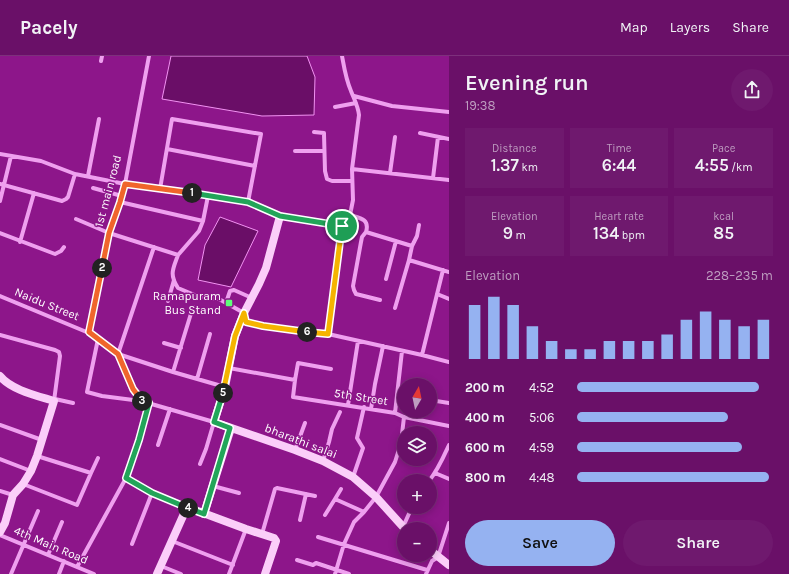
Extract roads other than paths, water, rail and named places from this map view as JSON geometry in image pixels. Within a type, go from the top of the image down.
[{"type":"street","points":[[101,61],[102,56]]},
{"type":"street","name":"1st main road","points":[[89,332],[109,233],[125,184],[148,56]]},
{"type":"street","points":[[0,154],[41,162],[75,174],[125,184],[248,202],[280,216],[342,226],[348,222],[353,200],[352,169],[359,115],[354,96],[350,90],[342,56]]},
{"type":"street","points":[[354,96],[392,106],[449,112]]},
{"type":"street","points":[[335,107],[356,104]]},
{"type":"street","points":[[88,176],[98,118]]},
{"type":"street","points":[[160,189],[172,119],[261,134],[248,202]]},
{"type":"street","points":[[314,132],[324,133],[325,171],[327,179],[332,181],[352,181]]},
{"type":"street","points":[[420,133],[449,139]]},
{"type":"street","points":[[390,173],[395,137]]},
{"type":"street","points":[[433,178],[438,137]]},
{"type":"street","points":[[167,149],[255,166]]},
{"type":"street","points":[[295,151],[324,151]]},
{"type":"street","points":[[0,201],[2,184],[11,156]]},
{"type":"street","points":[[352,169],[449,180]]},
{"type":"street","points":[[2,184],[62,200],[66,199],[75,174]]},
{"type":"street","points":[[93,188],[122,196]]},
{"type":"street","points":[[20,242],[34,193]]},
{"type":"street","points":[[208,196],[203,221],[199,231],[178,255],[173,270],[172,275],[178,288],[197,296],[219,299],[244,313],[246,322],[263,326],[328,334],[402,351],[422,354],[449,362]]},
{"type":"street","points":[[120,202],[203,221]]},
{"type":"street","points":[[350,215],[363,220],[367,227],[366,232],[362,237],[353,286],[354,290],[356,294],[380,300]]},
{"type":"street","points":[[200,464],[225,387],[235,336],[244,313],[266,268],[280,216]]},
{"type":"street","points":[[76,220],[109,233],[178,255]]},
{"type":"street","points":[[395,308],[419,225]]},
{"type":"street","points":[[328,334],[342,226]]},
{"type":"street","points":[[366,232],[412,246]]},
{"type":"street","points":[[0,234],[55,254],[61,251],[64,247]]},
{"type":"street","points":[[386,279],[396,240]]},
{"type":"street","points":[[154,247],[118,354],[225,387]]},
{"type":"street","points":[[409,260],[449,272]]},
{"type":"street","points":[[422,354],[443,270]]},
{"type":"street","points":[[168,301],[174,280]]},
{"type":"street","points":[[226,303],[230,291],[232,290],[252,298]]},
{"type":"street","points":[[437,294],[449,298]]},
{"type":"street","name":"Naidu Street","points":[[0,296],[89,332],[118,354],[133,389],[141,401]]},
{"type":"street","points":[[173,372],[193,307]]},
{"type":"street","points":[[197,379],[210,334]]},
{"type":"street","points":[[0,335],[55,350],[59,352],[60,356],[54,400],[37,456],[23,484],[13,495],[2,522],[0,533]]},
{"type":"street","points":[[98,339],[87,392],[102,396],[141,401],[214,422]]},
{"type":"street","points":[[348,405],[358,341]]},
{"type":"street","points":[[164,343],[181,348]]},
{"type":"street","points":[[371,409],[383,346]]},
{"type":"street","points":[[399,378],[402,351]]},
{"type":"street","points":[[228,368],[296,380],[298,363],[332,369]]},
{"type":"street","points":[[0,376],[3,380],[24,392],[54,400],[73,403]]},
{"type":"street","name":"5th Street","points":[[296,380],[293,397],[395,413]]},
{"type":"street","points":[[395,413],[397,394]]},
{"type":"street","points":[[437,401],[449,403]]},
{"type":"street","points":[[77,567],[126,478],[139,440],[149,403]]},
{"type":"street","points":[[353,477],[363,448],[357,438],[364,407]]},
{"type":"street","points":[[158,445],[170,409]]},
{"type":"street","points":[[323,461],[332,429],[340,412]]},
{"type":"street","points":[[335,572],[344,544],[354,522],[376,497],[395,462],[401,443],[404,418]]},
{"type":"street","name":"5th Street","points":[[409,418],[449,426]]},
{"type":"street","name":"bharathi salai","points":[[214,422],[323,461],[353,477],[376,497],[399,522]]},
{"type":"street","points":[[295,450],[305,423]]},
{"type":"street","points":[[0,425],[42,440]]},
{"type":"street","points":[[204,514],[230,428]]},
{"type":"street","points":[[449,445],[435,473],[449,479]]},
{"type":"street","points":[[37,456],[91,474]]},
{"type":"street","points":[[23,484],[77,505],[98,458]]},
{"type":"street","points":[[0,460],[31,470]]},
{"type":"street","points":[[126,478],[152,493],[186,507],[246,529],[272,536],[276,539],[276,541],[265,574]]},
{"type":"street","points":[[213,486],[239,493]]},
{"type":"street","points":[[262,534],[275,489],[277,488],[315,496]]},
{"type":"street","points":[[325,515],[341,489]]},
{"type":"street","points":[[0,491],[13,495]]},
{"type":"street","points":[[132,544],[152,493]]},
{"type":"street","points":[[300,520],[306,494]]},
{"type":"street","points":[[335,500],[364,512]]},
{"type":"street","points":[[157,574],[186,507]]},
{"type":"street","points":[[11,574],[38,511]]},
{"type":"street","points":[[48,555],[62,522]]},
{"type":"street","points":[[318,537],[344,544],[426,572],[432,561],[438,557],[449,522]]},
{"type":"street","points":[[229,574],[246,529]]},
{"type":"street","name":"4th Main Road","points":[[0,533],[24,545],[94,574]]},
{"type":"street","points":[[172,541],[233,565]]},
{"type":"street","points":[[438,557],[449,565]]},
{"type":"street","points":[[297,560],[313,565],[316,563],[335,572],[349,574]]},
{"type":"street","points":[[59,574],[64,561]]},
{"type":"street","points":[[160,566],[181,574]]},
{"type":"place","name":"Ramapuram Bus Stand","points":[[229,303]]}]
